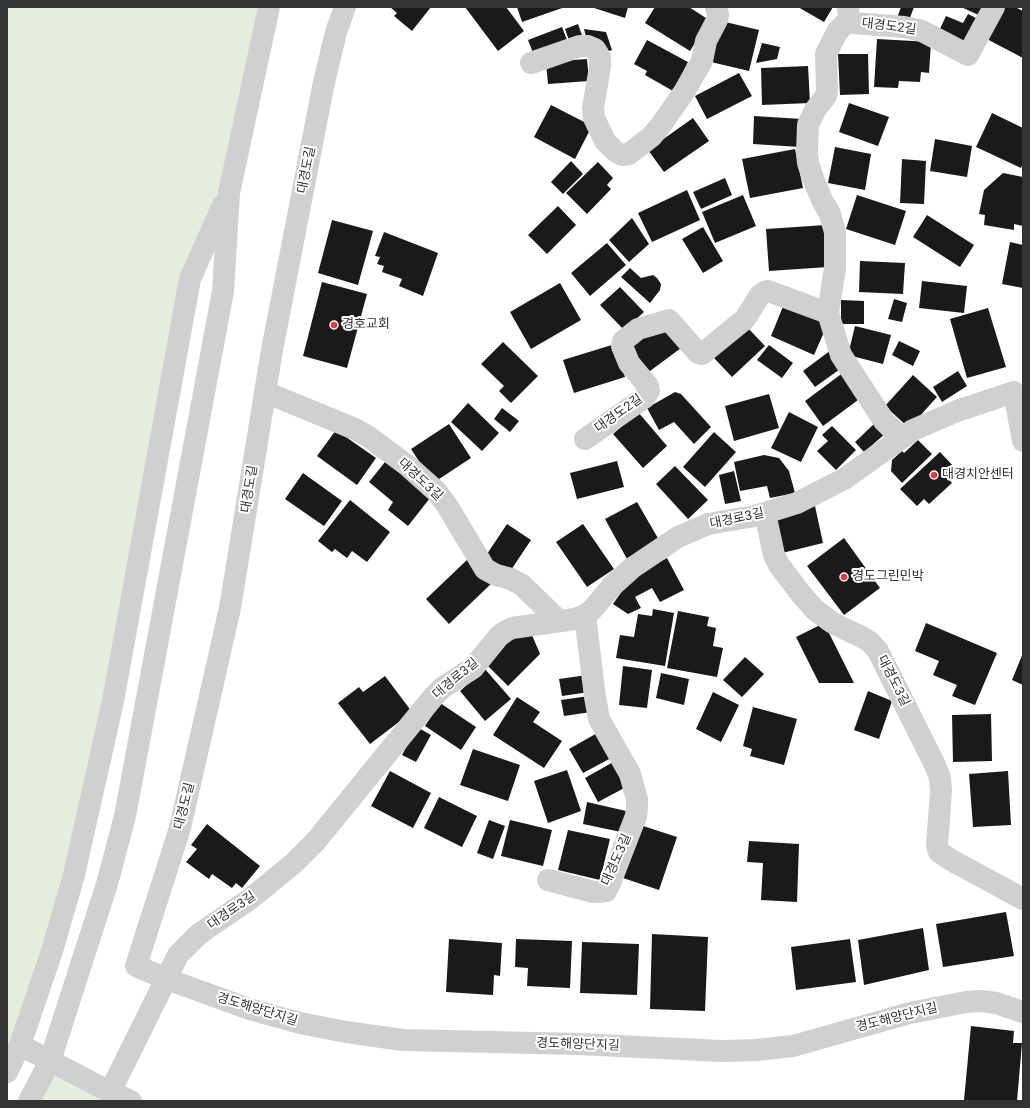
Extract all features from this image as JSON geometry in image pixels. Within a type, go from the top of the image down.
[{"type":"street","points":[[30,1101],[50,1061],[107,884],[125,816],[223,291],[229,193],[268,7]]},
{"type":"street","name":"대경도길","points":[[136,966],[180,828],[230,608],[272,350],[323,87],[336,32],[345,7]]},
{"type":"street","points":[[531,62],[580,46],[588,46],[595,49],[600,57],[600,67],[593,108],[594,118],[605,141],[615,151],[622,155],[629,154],[652,136],[684,92],[702,61],[706,41],[717,20],[718,15],[716,7]]},
{"type":"street","name":"대경도2길","points":[[848,13],[853,23],[904,27],[922,31],[968,55],[994,7]]},
{"type":"street","name":"대경도2길","points":[[848,13],[826,54],[827,90],[826,96],[811,117],[807,132],[808,163],[818,190],[832,218],[835,232],[835,268],[828,314],[841,355],[884,421],[901,438]]},
{"type":"street","points":[[7,1072],[20,1045],[54,943],[74,875],[91,805],[113,701],[190,279],[229,193]]},
{"type":"street","name":"대경도2길","points":[[585,439],[644,398],[649,391],[648,386],[629,363],[622,346],[623,341],[638,329],[669,320],[698,353],[702,354],[744,319],[760,295],[764,292],[768,291],[828,314]]},
{"type":"street","points":[[1018,387],[1023,441]]},
{"type":"street","name":"대경로3길","points":[[110,1092],[178,955],[199,934],[250,899],[315,842],[434,696],[442,688],[473,668],[499,636],[512,628],[575,619],[585,615],[592,610],[612,586],[632,568],[678,537],[708,524],[765,513],[797,503],[844,479],[913,430],[957,410],[1018,387]]},
{"type":"street","name":"대경도3길","points":[[266,392],[355,429],[369,437],[408,466],[437,492],[448,507],[485,568],[496,575],[511,579],[522,585],[559,621]]},
{"type":"street","name":"대경도3길","points":[[765,513],[774,555],[779,565],[801,594],[815,610],[838,626],[870,642],[878,651],[932,758],[940,778],[941,791],[937,846],[939,852],[1023,899]]},
{"type":"street","name":"대경도3길","points":[[548,880],[593,892],[606,891],[636,816],[637,799],[630,774],[600,719],[595,697],[585,615]]},
{"type":"street","name":"경도해양단지길","points":[[136,966],[249,1009],[300,1023],[346,1032],[403,1040],[578,1044],[722,1051],[757,1050],[793,1046],[903,1015],[966,1002],[981,1001],[996,1003],[1023,1012]]},
{"type":"street","points":[[20,1045],[130,1101]]},
{"type":"shaded area","points":[[7,7],[269,7],[229,193],[190,279],[113,701],[7,1072]]},
{"type":"shaded area","points":[[50,1061],[131,1101],[29,1101]]},
{"type":"building","points":[[390,7],[431,7],[412,31],[394,16],[397,13]]},
{"type":"building","points":[[465,7],[506,7],[524,31],[498,51]]},
{"type":"building","points":[[517,7],[565,7],[522,22]]},
{"type":"building","points":[[591,7],[628,7],[625,18]]},
{"type":"building","points":[[655,7],[689,7],[709,20],[690,51],[645,23]]},
{"type":"building","points":[[798,7],[833,7],[824,22]]},
{"type":"building","points":[[901,7],[914,7],[908,23],[897,18]]},
{"type":"building","points":[[961,7],[988,7],[983,17]]},
{"type":"building","points":[[998,7],[1015,7],[1023,11],[1023,58],[983,37]]},
{"type":"building","points":[[968,14],[980,20],[967,47],[938,33],[946,16],[963,23]]},
{"type":"building","points":[[721,21],[759,30],[749,71],[711,62]]},
{"type":"building","points":[[578,24],[584,41],[571,46],[565,29]]},
{"type":"building","points":[[562,27],[569,45],[535,58],[528,40]]},
{"type":"building","points":[[584,29],[606,32],[612,50],[601,54],[587,41]]},
{"type":"building","points":[[877,39],[931,42],[929,73],[921,72],[920,82],[899,81],[898,88],[874,87]]},
{"type":"building","points":[[647,40],[688,62],[673,91],[645,75],[647,71],[634,64]]},
{"type":"building","points":[[762,43],[780,47],[777,59],[756,63]]},
{"type":"building","points":[[838,54],[868,54],[869,94],[840,95]]},
{"type":"building","points":[[587,59],[589,81],[548,84],[546,62]]},
{"type":"building","points":[[808,66],[810,103],[762,105],[761,68]]},
{"type":"building","points":[[739,73],[752,96],[707,119],[695,96]]},
{"type":"building","points":[[849,103],[889,117],[878,146],[839,132]]},
{"type":"building","points":[[551,105],[592,126],[575,159],[534,137]]},
{"type":"building","points":[[992,113],[1023,128],[1023,163],[1021,168],[976,147]]},
{"type":"building","points":[[754,116],[802,119],[800,147],[753,144]]},
{"type":"building","points":[[693,118],[709,141],[664,172],[648,150]]},
{"type":"building","points":[[935,139],[972,146],[967,177],[930,171]]},
{"type":"building","points":[[835,147],[871,154],[865,190],[828,183]]},
{"type":"building","points":[[795,149],[803,188],[750,198],[742,159]]},
{"type":"building","points":[[902,159],[926,161],[924,204],[900,203]]},
{"type":"building","points":[[571,161],[583,174],[563,194],[551,182]]},
{"type":"building","points":[[598,162],[613,178],[607,185],[611,189],[587,214],[566,193]]},
{"type":"building","points":[[1003,173],[1023,177],[1023,226],[1014,224],[1014,230],[984,225],[985,215],[979,214],[984,190]]},
{"type":"building","points":[[725,178],[732,195],[701,209],[693,192]]},
{"type":"building","points":[[687,190],[700,220],[652,242],[638,213]]},
{"type":"building","points":[[743,195],[756,226],[715,243],[702,212]]},
{"type":"building","points":[[857,195],[906,211],[895,245],[846,229]]},
{"type":"building","points":[[558,206],[576,225],[547,254],[528,235]]},
{"type":"building","points":[[927,215],[974,245],[960,267],[913,237]]},
{"type":"building","points":[[632,218],[649,244],[629,262],[609,240]]},
{"type":"building","points":[[332,220],[373,231],[358,285],[318,273]]},
{"type":"building","points":[[825,225],[828,267],[769,271],[766,229]]},
{"type":"building","points":[[703,227],[723,261],[703,273],[682,239]]},
{"type":"building","points":[[384,232],[438,253],[423,296],[399,286],[402,279],[382,272],[384,266],[377,264],[380,257],[375,256]]},
{"type":"building","points":[[1010,242],[1023,245],[1023,288],[1002,284]]},
{"type":"building","points":[[607,243],[626,265],[590,296],[571,273]]},
{"type":"building","points":[[860,261],[905,263],[903,294],[859,292]]},
{"type":"building","points":[[630,268],[641,278],[653,275],[661,284],[660,290],[650,303],[621,277]]},
{"type":"building","points":[[922,281],[967,286],[964,313],[919,308]]},
{"type":"building","name":"경호교회","points":[[322,282],[367,294],[347,368],[303,356]]},
{"type":"building","points":[[560,283],[581,320],[531,349],[510,312]]},
{"type":"building","points":[[620,287],[644,312],[624,330],[600,305]]},
{"type":"building","points":[[894,299],[907,303],[902,322],[888,319]]},
{"type":"building","points":[[841,300],[864,301],[864,324],[841,324]]},
{"type":"building","points":[[784,304],[828,323],[814,355],[771,336]]},
{"type":"building","points":[[988,308],[1006,367],[967,378],[950,319]]},
{"type":"building","points":[[855,326],[891,335],[883,364],[848,355]]},
{"type":"building","points":[[664,327],[681,348],[646,374],[629,344]]},
{"type":"building","points":[[747,327],[765,346],[732,377],[714,358]]},
{"type":"building","points":[[899,341],[920,351],[913,366],[892,355]]},
{"type":"building","points":[[503,342],[538,376],[511,403],[499,391],[504,386],[481,364]]},
{"type":"building","points":[[615,344],[625,377],[574,393],[563,360]]},
{"type":"building","points":[[769,345],[793,363],[782,378],[757,360]]},
{"type":"building","points":[[831,350],[843,367],[815,387],[803,371]]},
{"type":"building","points":[[958,371],[967,386],[942,402],[933,387]]},
{"type":"building","points":[[844,372],[862,397],[823,426],[805,401]]},
{"type":"building","points":[[913,375],[937,397],[909,428],[885,406]]},
{"type":"building","points":[[675,392],[681,394],[711,427],[694,444],[674,422],[659,430],[647,408]]},
{"type":"building","points":[[769,394],[779,428],[734,441],[725,406]]},
{"type":"building","points":[[468,403],[499,433],[482,451],[451,422]]},
{"type":"building","points":[[502,408],[519,421],[510,432],[494,419]]},
{"type":"building","points":[[638,412],[667,446],[643,468],[613,434]]},
{"type":"building","points":[[789,412],[818,427],[801,462],[771,448]]},
{"type":"building","points":[[875,423],[885,434],[864,452],[855,442]]},
{"type":"building","points":[[449,424],[471,458],[433,483],[411,449]]},
{"type":"building","points":[[832,426],[856,450],[836,470],[817,451],[828,441],[822,435]]},
{"type":"building","points":[[336,430],[376,458],[357,485],[317,456]]},
{"type":"building","points":[[714,432],[736,452],[705,487],[683,467]]},
{"type":"building","points":[[918,440],[932,454],[902,483],[891,471],[892,460],[902,451],[904,453]]},
{"type":"building","name":"대경치안센터","points":[[940,452],[958,471],[949,479],[952,483],[929,504],[924,499],[917,506],[900,489]]},
{"type":"building","points":[[764,455],[779,458],[789,471],[795,493],[770,498],[767,486],[740,491],[734,462]]},
{"type":"building","points":[[389,457],[434,493],[408,526],[388,510],[393,502],[369,482]]},
{"type":"building","points":[[617,461],[624,487],[577,499],[570,473]]},
{"type":"building","points":[[675,466],[708,500],[688,519],[656,484]]},
{"type":"building","points":[[734,471],[741,501],[725,504],[719,475]]},
{"type":"building","points":[[303,473],[342,501],[324,526],[285,499]]},
{"type":"building","points":[[350,500],[390,532],[367,562],[352,551],[347,558],[335,549],[332,552],[318,541]]},
{"type":"building","points":[[637,502],[659,540],[627,559],[605,519]]},
{"type":"building","points":[[815,506],[823,543],[782,553],[773,516]]},
{"type":"building","points":[[507,524],[531,540],[507,576],[483,560]]},
{"type":"building","points":[[583,524],[614,569],[587,587],[556,542]]},
{"type":"building","name":"경도그린민박","points":[[844,538],[880,588],[844,615],[807,566]]},
{"type":"building","points":[[469,558],[493,582],[449,624],[426,599]]},
{"type":"building","points":[[667,558],[684,590],[660,602],[652,588],[635,597],[641,608],[628,614],[613,604],[632,577]]},
{"type":"building","points":[[653,609],[674,613],[665,666],[616,658],[620,635],[634,637],[638,614],[652,616]]},
{"type":"building","points":[[678,611],[709,617],[707,626],[716,628],[713,646],[723,648],[717,677],[667,668]]},
{"type":"building","points":[[824,623],[854,683],[819,683],[796,637]]},
{"type":"building","points":[[926,623],[997,653],[975,705],[952,696],[957,685],[933,675],[939,661],[915,651]]},
{"type":"building","points":[[532,635],[540,654],[508,686],[486,664],[514,636]]},
{"type":"building","points":[[1023,653],[1023,685],[1012,680]]},
{"type":"building","points":[[745,657],[764,674],[742,697],[723,680]]},
{"type":"building","points":[[623,666],[652,670],[647,708],[619,705]]},
{"type":"building","points":[[485,669],[511,699],[485,721],[460,691]]},
{"type":"building","points":[[661,673],[689,679],[684,705],[656,698]]},
{"type":"building","points":[[587,675],[589,692],[562,696],[559,679]]},
{"type":"building","points":[[385,676],[412,712],[370,744],[338,703],[359,687],[363,692]]},
{"type":"building","points":[[868,691],[892,701],[879,739],[854,730]]},
{"type":"building","points":[[713,692],[739,705],[721,742],[696,729]]},
{"type":"building","points":[[589,696],[591,712],[564,716],[561,700]]},
{"type":"building","points":[[517,697],[540,712],[533,722],[562,741],[544,768],[493,735]]},
{"type":"building","points":[[440,703],[476,727],[461,750],[425,726]]},
{"type":"building","points":[[753,707],[797,719],[784,765],[750,756],[752,749],[743,746]]},
{"type":"building","points":[[991,714],[992,761],[953,762],[952,715]]},
{"type":"building","points":[[417,727],[431,735],[416,762],[402,755]]},
{"type":"building","points":[[599,732],[613,757],[583,773],[569,749]]},
{"type":"building","points":[[473,749],[520,765],[508,801],[460,785]]},
{"type":"building","points":[[615,761],[628,786],[598,802],[585,778]]},
{"type":"building","points":[[567,770],[581,811],[548,823],[534,781]]},
{"type":"building","points":[[390,771],[431,793],[413,828],[371,806]]},
{"type":"building","points":[[1008,771],[1011,825],[973,827],[969,774]]},
{"type":"building","points":[[439,797],[477,816],[462,847],[424,828]]},
{"type":"building","points":[[587,802],[626,811],[621,832],[583,824]]},
{"type":"building","points":[[489,820],[505,826],[493,859],[477,853]]},
{"type":"building","points":[[510,820],[552,830],[543,866],[501,856]]},
{"type":"building","points":[[207,824],[260,866],[242,888],[236,883],[232,888],[212,874],[209,879],[186,862],[197,849],[191,845]]},
{"type":"building","points":[[637,824],[677,837],[659,890],[620,877]]},
{"type":"building","points":[[568,830],[610,839],[600,880],[558,870]]},
{"type":"building","points":[[749,841],[799,844],[797,902],[761,900],[763,863],[747,862]]},
{"type":"building","points":[[1006,912],[1014,956],[943,967],[936,924]]},
{"type":"building","points":[[923,928],[929,970],[864,985],[858,940]]},
{"type":"building","points":[[652,934],[708,937],[705,1011],[650,1009]]},
{"type":"building","points":[[449,939],[502,943],[500,976],[494,975],[493,995],[446,992]]},
{"type":"building","points":[[516,939],[572,941],[570,988],[527,986],[528,968],[515,967]]},
{"type":"building","points":[[850,939],[856,982],[796,990],[791,947]]},
{"type":"building","points":[[582,942],[639,944],[637,995],[580,993]]},
{"type":"building","points":[[971,1026],[1014,1031],[1013,1043],[1022,1043],[1017,1101],[964,1100]]},
{"type":"place","name":"경호교회","points":[[334,325]]},
{"type":"place","name":"대경치안센터","points":[[934,475]]},
{"type":"place","name":"경도그린민박","points":[[844,577]]}]
